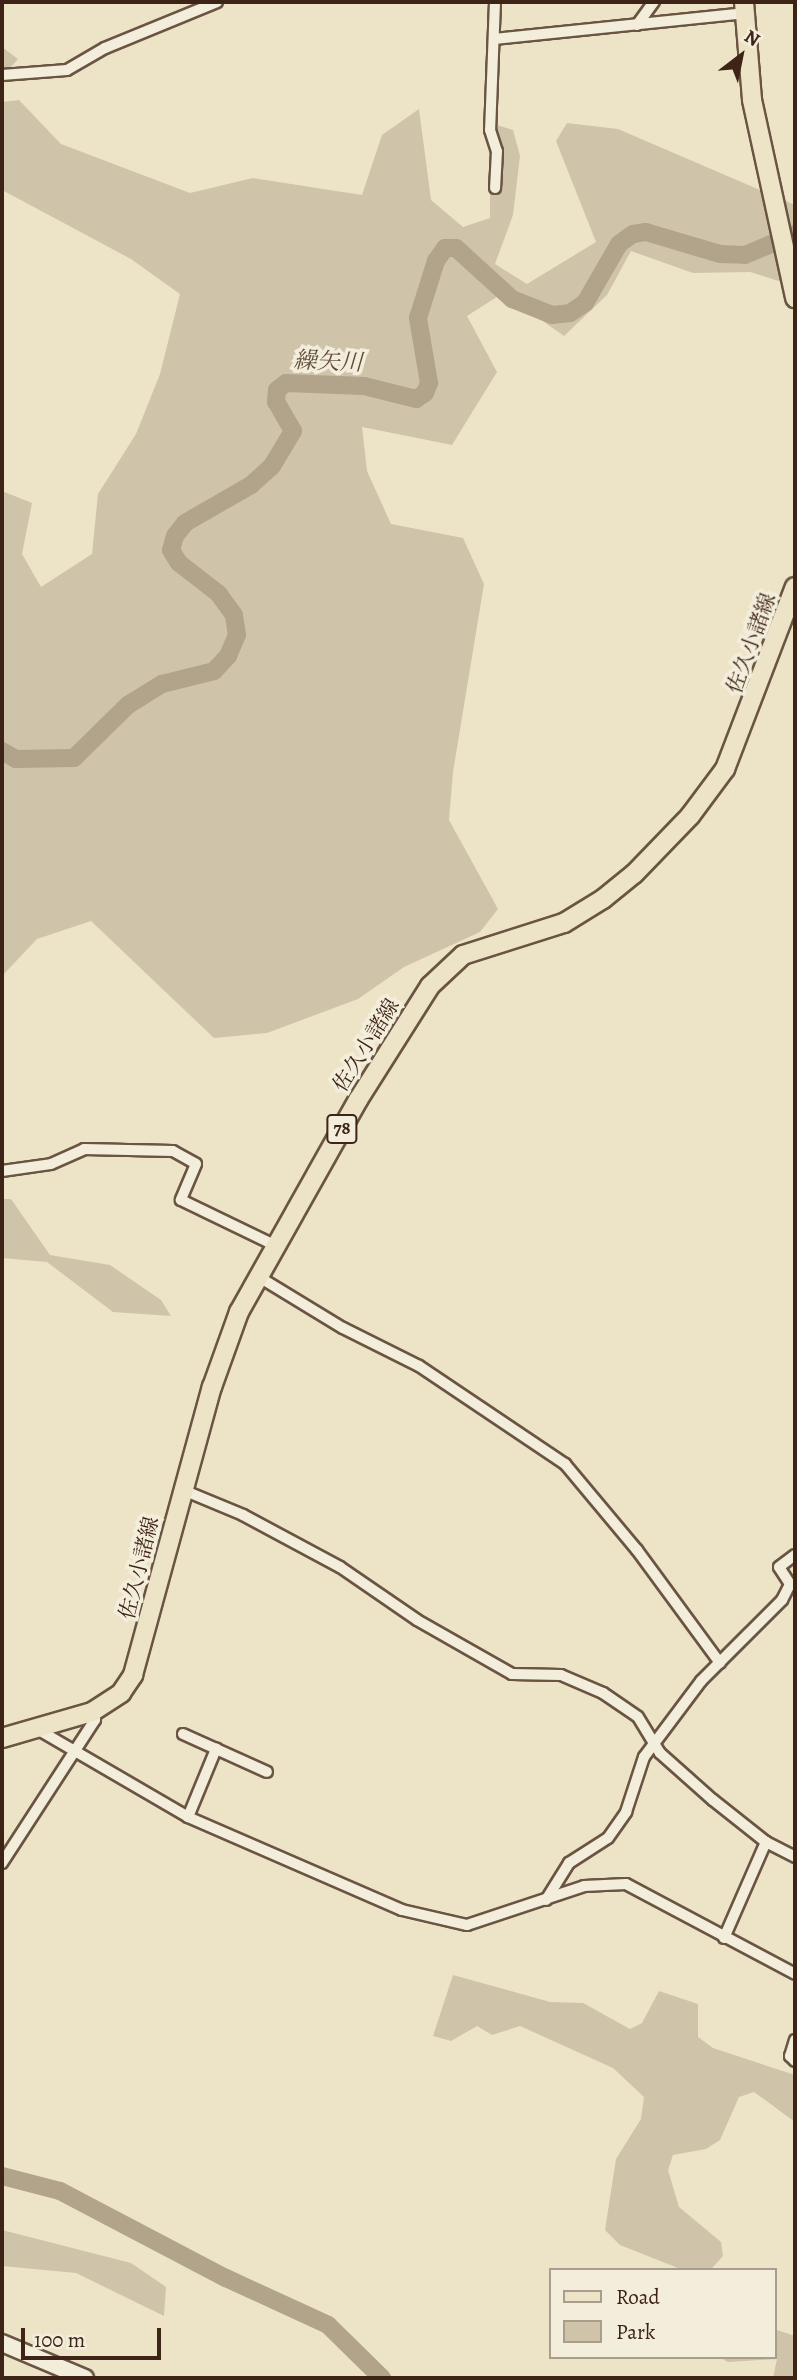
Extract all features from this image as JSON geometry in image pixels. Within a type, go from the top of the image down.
[{"type":"main road","points":[[744,7],[752,100],[795,298]]},
{"type":"main road","name":"佐久小諸線","points":[[2,1738],[92,1712],[121,1693],[134,1675],[183,1490],[226,1343],[259,1277],[358,1100],[445,968],[482,948],[564,923],[603,899],[634,874],[708,794],[741,736],[795,587]]},
{"type":"main road","points":[[2,2343],[85,2378]]},
{"type":"street","points":[[2,75],[67,70],[105,48],[217,2]]},
{"type":"street","points":[[495,2],[490,130],[497,151],[495,188]]},
{"type":"street","points":[[637,25],[654,2]]},
{"type":"street","points":[[495,39],[637,25],[744,7]]},
{"type":"street","points":[[2,1171],[51,1164],[84,1149],[173,1151],[196,1164],[181,1200],[276,1246]]},
{"type":"street","points":[[259,1277],[343,1328],[419,1366],[565,1464],[637,1550],[720,1663]]},
{"type":"street","points":[[183,1490],[243,1515],[340,1567],[417,1620],[512,1674],[561,1675],[603,1693],[638,1717],[670,1762],[766,1842],[795,1857]]},
{"type":"street","points":[[546,1900],[569,1863],[607,1838],[626,1812],[638,1771],[654,1741],[720,1663],[782,1600],[790,1584],[779,1567],[795,1555]]},
{"type":"street","points":[[2,1863],[75,1752],[94,1720],[92,1712]]},
{"type":"street","points":[[37,1729],[187,1817],[428,1918],[467,1925],[599,1883],[626,1884],[795,1974]]},
{"type":"street","points":[[183,1734],[267,1772]]},
{"type":"street","points":[[187,1817],[216,1749]]},
{"type":"street","points":[[724,1938],[766,1842]]},
{"type":"street","points":[[795,2039],[789,2056],[795,2061]]},
{"type":"green space","points":[[2,47],[18,59],[2,77]]},
{"type":"green space","points":[[19,100],[61,144],[190,193],[253,178],[362,195],[382,135],[419,109],[431,200],[463,227],[490,218],[490,123],[513,130],[520,156],[513,215],[495,264],[527,284],[596,242],[556,141],[567,123],[618,129],[795,205],[795,286],[750,272],[693,273],[631,251],[607,295],[564,336],[503,293],[467,316],[497,372],[452,445],[362,427],[367,471],[391,524],[463,538],[484,584],[453,772],[449,820],[498,909],[480,932],[404,967],[358,999],[267,1033],[214,1038],[91,921],[37,939],[2,976],[2,491],[32,503],[22,554],[41,587],[92,554],[98,494],[136,434],[160,374],[180,294],[131,259],[2,190],[2,102]]},
{"type":"green space","points":[[2,1199],[11,1199],[50,1255],[110,1265],[161,1300],[171,1316],[113,1312],[47,1262],[2,1258]]},
{"type":"green space","points":[[453,1975],[550,2002],[583,2003],[630,2029],[642,2023],[659,1991],[698,2004],[698,2037],[713,2048],[795,2075],[795,2122],[754,2092],[739,2097],[720,2140],[706,2149],[673,2155],[668,2170],[679,2207],[721,2242],[723,2256],[712,2268],[678,2268],[620,2245],[605,2230],[616,2159],[641,2119],[644,2097],[613,2068],[520,2026],[492,2035],[477,2026],[451,2041],[433,2036]]},
{"type":"green space","points":[[2,2230],[131,2263],[166,2287],[164,2316],[76,2273],[2,2266]]},
{"type":"green space","points":[[776,2330],[795,2336],[793,2378],[773,2378],[777,2359],[728,2362],[723,2359],[776,2359]]},
{"type":"waterway","name":"繰矢川","points":[[2,751],[16,759],[74,758],[128,705],[162,684],[214,671],[228,656],[237,635],[234,615],[219,594],[179,563],[171,550],[175,536],[185,523],[251,485],[272,466],[293,431],[276,402],[277,390],[286,383],[364,386],[416,399],[425,393],[429,383],[418,318],[436,261],[445,248],[456,248],[512,299],[552,315],[570,313],[585,303],[619,244],[633,234],[646,232],[720,254],[745,255],[795,234]]},
{"type":"waterway","points":[[2,2176],[60,2191],[226,2278],[328,2325],[382,2378]]}]
